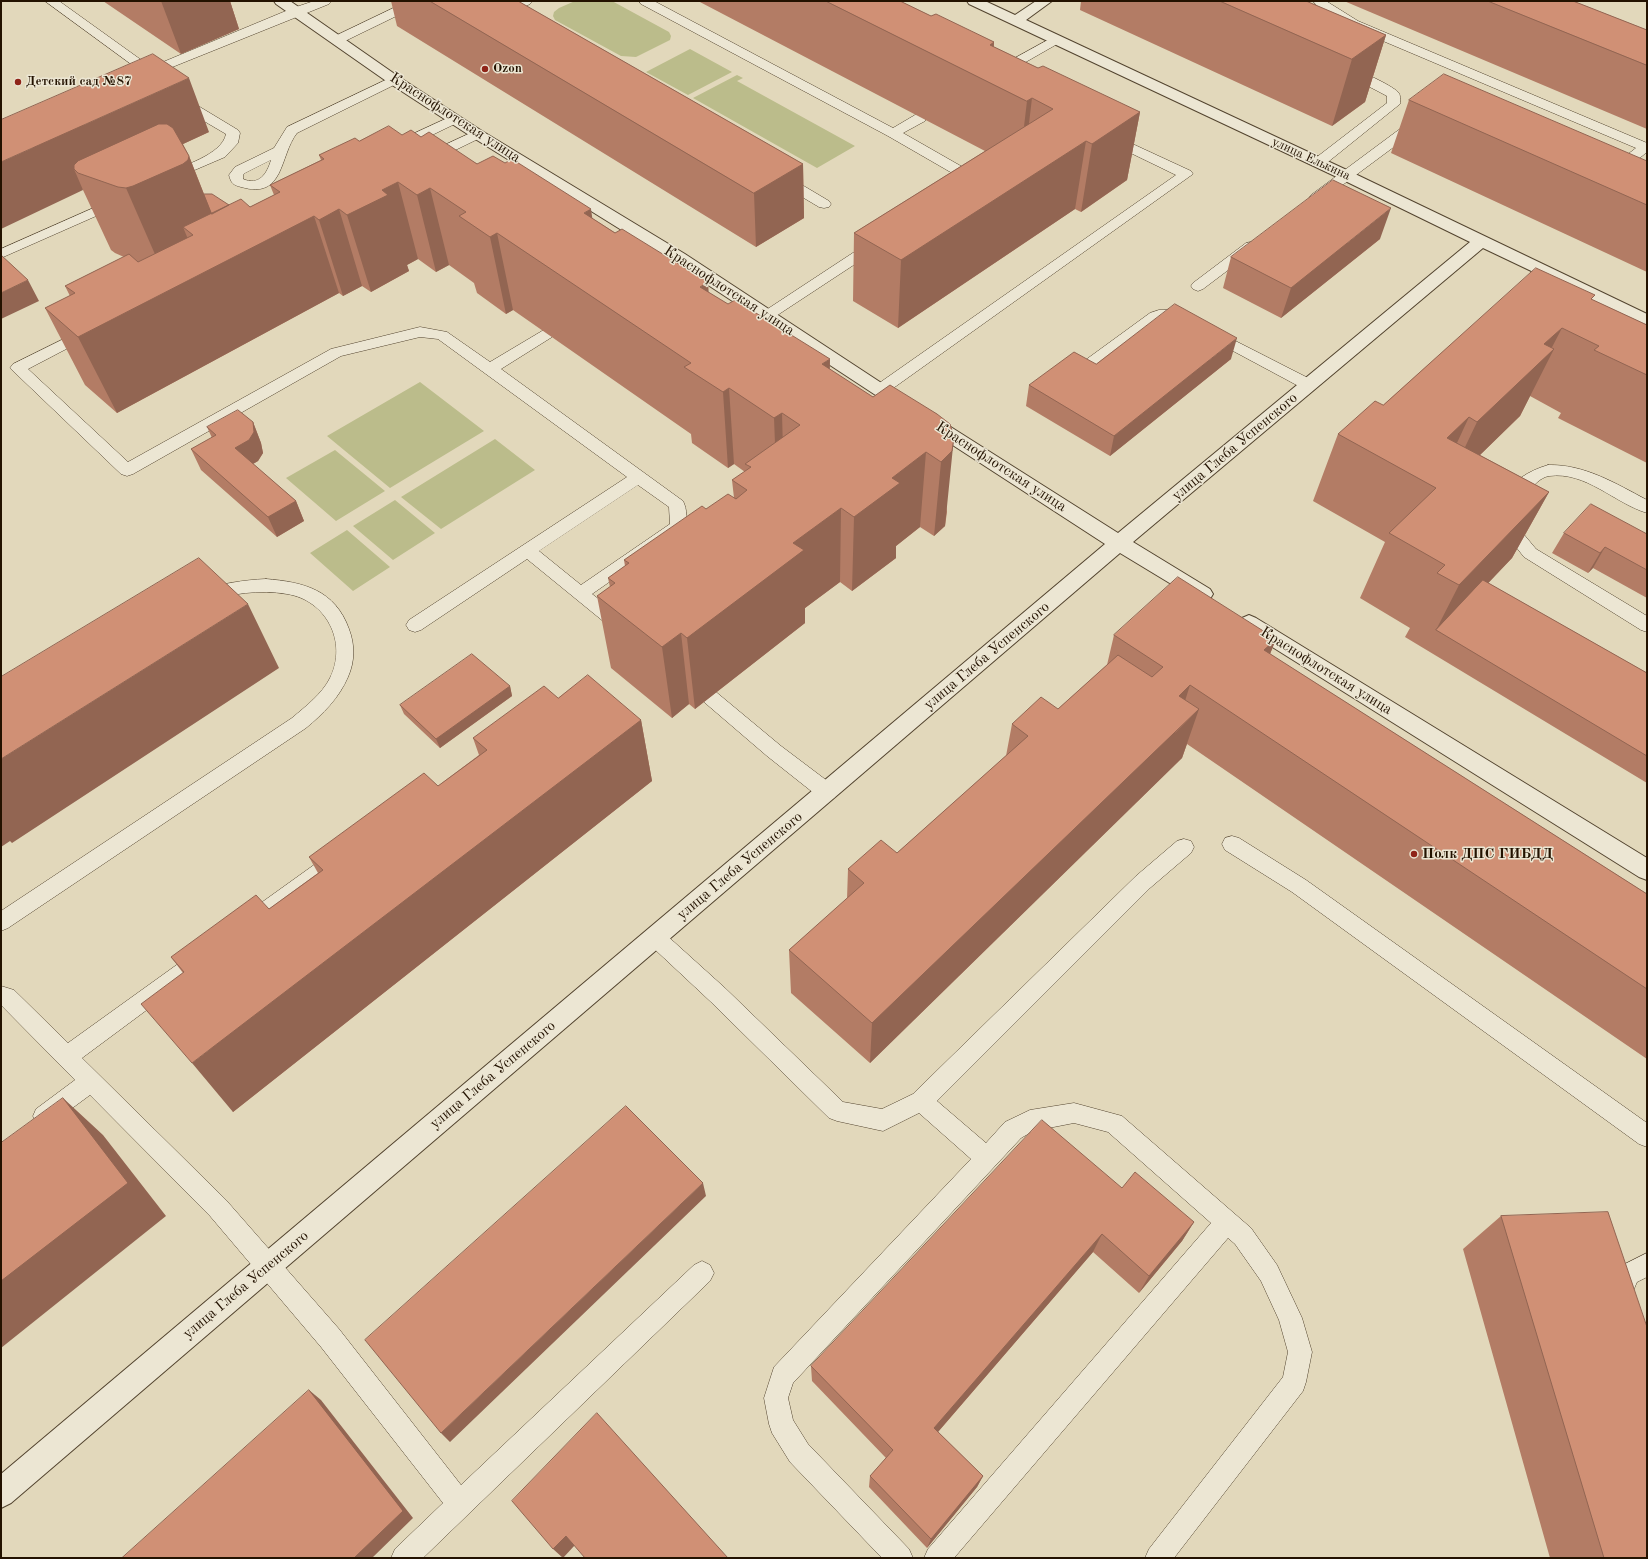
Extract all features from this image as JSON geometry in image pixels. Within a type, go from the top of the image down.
[{"type":"street","name":"Краснофлотская улица","points":[[281,1],[394,80],[672,261],[768,315],[880,390],[1120,544],[1647,870]]},
{"type":"street","name":"улица Елькина","points":[[974,1],[1346,175],[1647,321]]},
{"type":"street","points":[[1016,20],[1045,1]]},
{"type":"street","name":"улица Глеба Успенского","points":[[1,1493],[1120,544],[1158,510],[1481,241]]},
{"type":"lane","points":[[51,1],[152,78],[297,11],[325,1]]},
{"type":"lane","points":[[337,40],[417,1]]},
{"type":"lane","points":[[499,14],[526,1]]},
{"type":"lane","points":[[645,1],[893,133],[975,180],[962,188]]},
{"type":"lane","points":[[1319,1],[1325,7],[1354,24],[1645,147],[1604,180]]},
{"type":"lane","points":[[487,7],[512,21]]},
{"type":"lane","points":[[1001,86],[987,79],[1055,40]]},
{"type":"lane","points":[[1318,163],[1394,104],[1394,94],[1338,66]]},
{"type":"lane","points":[[281,150],[283,143],[292,130],[394,80]]},
{"type":"lane","points":[[156,183],[220,154],[231,143],[233,133],[167,92]]},
{"type":"lane","points":[[893,133],[920,118]]},
{"type":"lane","points":[[388,151],[454,119]]},
{"type":"lane","points":[[1305,206],[1415,124],[1426,120]]},
{"type":"lane","points":[[880,390],[1186,174],[1100,133]]},
{"type":"lane","points":[[417,164],[478,134]]},
{"type":"lane","points":[[768,171],[824,204]]},
{"type":"lane","points":[[1,254],[128,196]]},
{"type":"lane","points":[[768,315],[886,238]]},
{"type":"lane","points":[[1198,286],[1261,239]]},
{"type":"lane","points":[[1085,368],[1155,316],[1167,314],[1178,316],[1308,385]]},
{"type":"lane","points":[[102,325],[18,368],[127,470],[336,352],[420,332],[442,335],[491,368],[677,505],[678,526],[580,594]]},
{"type":"lane","points":[[491,368],[547,334]]},
{"type":"lane","points":[[1647,507],[1580,473],[1553,469],[1535,475],[1504,506],[1505,522],[1530,553],[1647,625]]},
{"type":"lane","points":[[415,624],[640,477]]},
{"type":"lane","points":[[528,551],[632,634]]},
{"type":"lane","points":[[1,922],[299,723],[319,706],[334,686],[343,666],[345,646],[342,628],[332,612],[317,599],[298,590],[275,585],[250,584],[225,588],[188,603]]},
{"type":"lane","points":[[710,697],[774,751],[827,792]]},
{"type":"lane","points":[[1232,844],[1299,886],[1647,1136]]},
{"type":"lane","points":[[656,938],[718,995],[837,1111],[883,1120],[921,1101],[1143,882],[1184,848]]},
{"type":"lane","points":[[234,934],[350,850]]},
{"type":"lane","points":[[66,1057],[215,948]]},
{"type":"lane","points":[[1,995],[7,997],[218,1208],[330,1338],[460,1504]]},
{"type":"lane","points":[[26,1129],[91,1081]]},
{"type":"lane","points":[[921,1101],[986,1158]]},
{"type":"lane","points":[[900,1558],[799,1453],[781,1424],[776,1398],[782,1376],[1013,1130],[1030,1121],[1074,1113],[1114,1123],[1243,1236],[1270,1272],[1290,1318],[1300,1352],[1294,1382],[1158,1558]]},
{"type":"lane","points":[[937,1558],[1227,1222]]},
{"type":"lane","points":[[1627,1317],[1619,1295],[1629,1274],[1647,1265]]},
{"type":"lane","points":[[404,1558],[702,1274]]},
{"type":"green space","points":[[575,1],[612,1],[669,32],[671,36],[670,40],[636,57],[621,56],[555,20],[553,16],[554,12],[559,8]]},
{"type":"green space","points":[[690,49],[732,72],[688,95],[646,72]]},
{"type":"green space","points":[[737,75],[743,78],[737,81],[855,146],[817,168],[693,98]]},
{"type":"green space","points":[[420,382],[484,431],[390,488],[327,436]]},
{"type":"green space","points":[[495,439],[535,470],[441,529],[401,497]]},
{"type":"green space","points":[[335,450],[385,491],[336,521],[286,478]]},
{"type":"green space","points":[[395,500],[435,533],[393,560],[353,526]]},
{"type":"green space","points":[[347,530],[390,567],[353,591],[310,553]]},
{"type":"building","points":[[430,1],[518,1],[803,164],[754,193]]},
{"type":"building","points":[[826,1],[900,1],[931,16],[936,14],[994,42],[990,45],[1038,68],[1043,66],[1140,112],[1092,144],[1086,141],[901,260],[854,233],[1053,109],[1032,98],[1027,101]]},
{"type":"building","points":[[1220,1],[1306,1],[1386,35],[1352,59]]},
{"type":"building","points":[[1488,1],[1573,1],[1647,30],[1647,65]]},
{"type":"building","points":[[153,54],[189,78],[1,162],[1,120]]},
{"type":"building","points":[[1444,74],[1647,161],[1647,205],[1409,100]]},
{"type":"building","points":[[159,124],[167,124],[173,128],[189,156],[188,160],[183,164],[126,188],[118,187],[78,173],[74,169],[74,165],[78,161]]},
{"type":"building","points":[[389,126],[402,135],[411,130],[421,137],[429,132],[477,164],[493,156],[505,163],[512,159],[591,209],[584,213],[615,233],[622,229],[708,282],[700,287],[728,304],[735,300],[830,359],[822,364],[873,397],[890,385],[937,414],[950,424],[954,437],[952,451],[941,462],[926,452],[892,478],[900,483],[854,517],[841,508],[793,543],[804,550],[687,638],[681,633],[662,647],[597,596],[615,583],[608,578],[629,563],[624,560],[702,506],[706,509],[728,494],[736,499],[747,490],[732,480],[751,467],[745,464],[800,425],[782,413],[774,418],[729,388],[723,392],[684,367],[691,363],[497,233],[490,237],[459,216],[466,212],[430,188],[417,195],[398,182],[382,190],[388,195],[347,215],[339,209],[319,220],[314,216],[78,337],[45,308],[75,293],[65,286],[129,254],[138,262],[193,235],[183,227],[241,199],[250,207],[280,192],[270,185],[324,159],[319,155],[355,138],[359,141]]},
{"type":"building","points":[[1333,180],[1391,208],[1291,288],[1231,257]]},
{"type":"building","points":[[204,194],[212,194],[229,205],[212,214]]},
{"type":"building","points":[[1,255],[28,280],[1,293]]},
{"type":"building","points":[[1536,268],[1595,295],[1591,299],[1647,325],[1647,375],[1594,350],[1599,346],[1562,328],[1544,344],[1554,349],[1477,422],[1469,417],[1447,438],[1549,492],[1459,585],[1437,573],[1445,565],[1389,533],[1436,488],[1338,434],[1375,401],[1383,405]]},
{"type":"building","points":[[1175,304],[1237,338],[1114,436],[1029,385],[1074,352],[1096,364]]},
{"type":"building","points":[[238,410],[253,422],[254,432],[249,440],[235,448],[296,501],[268,517],[191,449],[216,435],[207,427]]},
{"type":"building","points":[[1591,504],[1647,534],[1647,570],[1605,547],[1600,553],[1564,533]]},
{"type":"building","points":[[199,558],[248,604],[1,759],[1,677]]},
{"type":"building","points":[[1178,577],[1276,639],[1264,650],[1647,894],[1647,989],[1190,685],[1179,696],[1199,709],[872,1023],[789,950],[864,883],[848,869],[881,840],[897,853],[1028,736],[1012,724],[1041,697],[1058,709],[1118,655],[1152,677],[1163,667],[1114,635]]},
{"type":"building","points":[[1483,580],[1647,673],[1647,756],[1436,630]]},
{"type":"building","points":[[472,654],[510,686],[436,739],[400,705]]},
{"type":"building","points":[[588,675],[641,720],[192,1063],[141,1004],[184,972],[171,957],[256,895],[269,909],[323,870],[309,857],[424,773],[438,786],[487,750],[473,738],[544,686],[558,698]]},
{"type":"building","points":[[63,1098],[128,1183],[1,1281],[1,1143]]},
{"type":"building","points":[[626,1106],[703,1183],[441,1433],[365,1340]]},
{"type":"building","points":[[1042,1120],[1122,1188],[1135,1172],[1194,1222],[1149,1276],[1102,1234],[934,1428],[983,1476],[931,1539],[870,1476],[893,1450],[811,1366]]},
{"type":"building","points":[[1608,1212],[1647,1327],[1647,1558],[1604,1558],[1501,1216]]},
{"type":"building","points":[[309,1390],[403,1511],[354,1558],[122,1558]]},
{"type":"building","points":[[597,1413],[728,1558],[585,1558],[566,1536],[553,1549],[512,1501]]},
{"type":"place","name":"Ozon","points":[[485,69]]},
{"type":"place","name":"Детский сад №87","points":[[18,82]]},
{"type":"place","name":"Полк ДПС ГИБДД","points":[[1414,854]]}]
